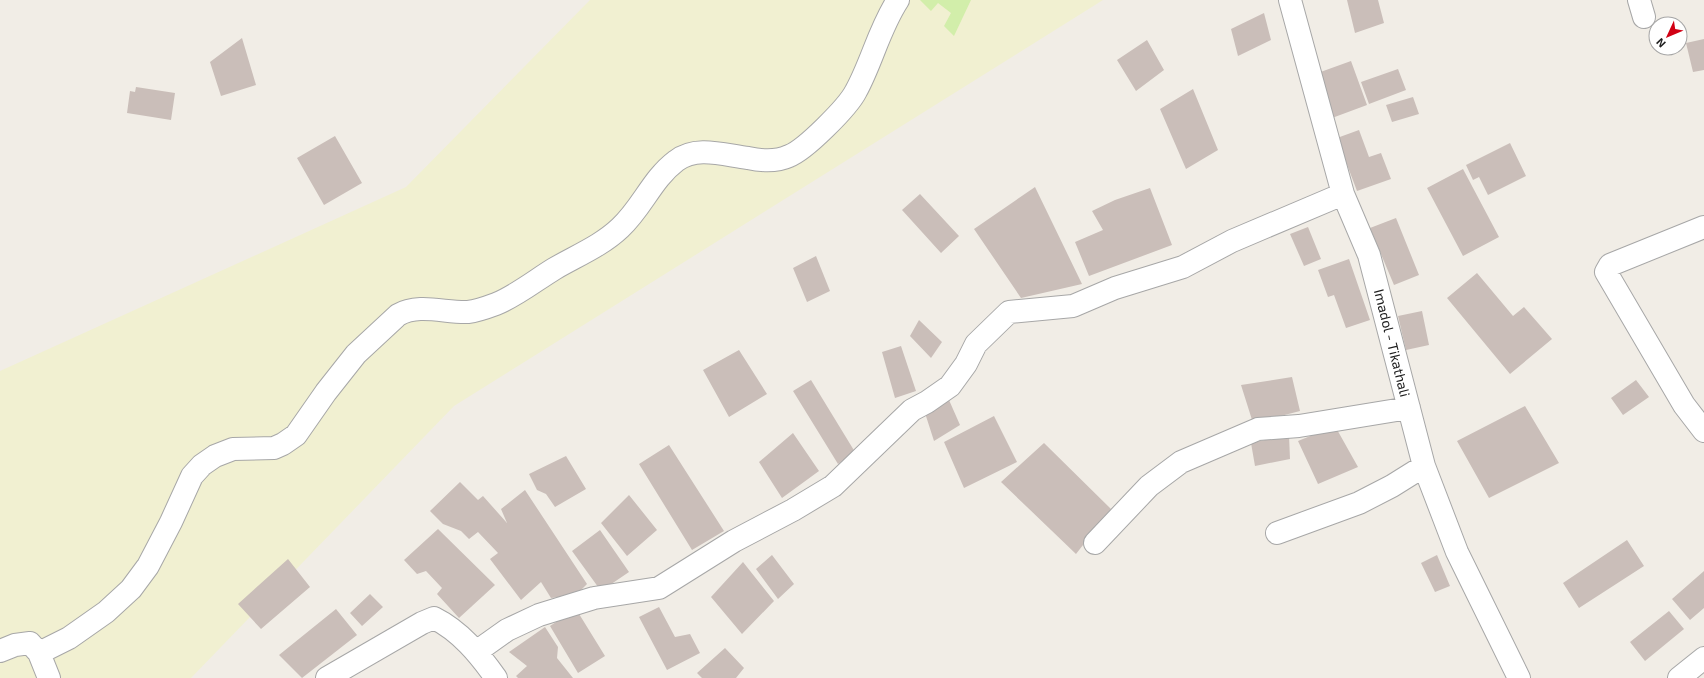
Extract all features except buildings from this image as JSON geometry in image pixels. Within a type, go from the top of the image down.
[{"type":"street","points":[[39,653],[69,638],[106,612],[131,589],[148,566],[171,522],[192,476],[202,465],[215,456],[233,449],[274,448],[296,435],[326,392],[356,354],[398,315],[415,309],[468,312],[497,304],[609,237],[628,219],[656,180],[667,168],[685,154],[705,152],[762,161],[777,160],[790,156],[803,148],[825,127],[856,92],[889,14],[898,0]]},
{"type":"street","name":"Imadol - Tikathali","points":[[1290,0],[1343,194],[1370,255],[1424,466],[1457,552],[1518,678]]},
{"type":"street","points":[[476,652],[507,630],[539,615],[594,598],[659,588],[734,541],[794,510],[833,486],[912,410],[927,402],[950,386],[966,364],[976,344],[1009,312],[1073,306],[1115,288],[1183,266],[1232,241],[1343,194]]},
{"type":"street","points":[[1704,227],[1610,265],[1606,272],[1684,405],[1704,431]]},
{"type":"street","points":[[1095,543],[1149,486],[1181,462],[1258,429],[1299,426],[1409,408]]},
{"type":"street","points":[[1277,533],[1359,503],[1392,486],[1424,466]]},
{"type":"street","points":[[327,678],[422,623],[434,618],[445,624],[462,638],[476,652],[496,678]]},
{"type":"street","points":[[0,651],[30,643],[39,653],[49,678]]},
{"type":"street","points":[[1679,678],[1704,658]]},
{"type":"green space","points":[[590,0],[1103,0],[454,406],[191,678],[0,678],[0,371],[406,187]]},
{"type":"green space","points":[[920,0],[971,0],[954,36],[944,26],[951,13],[938,3],[931,11]]}]
